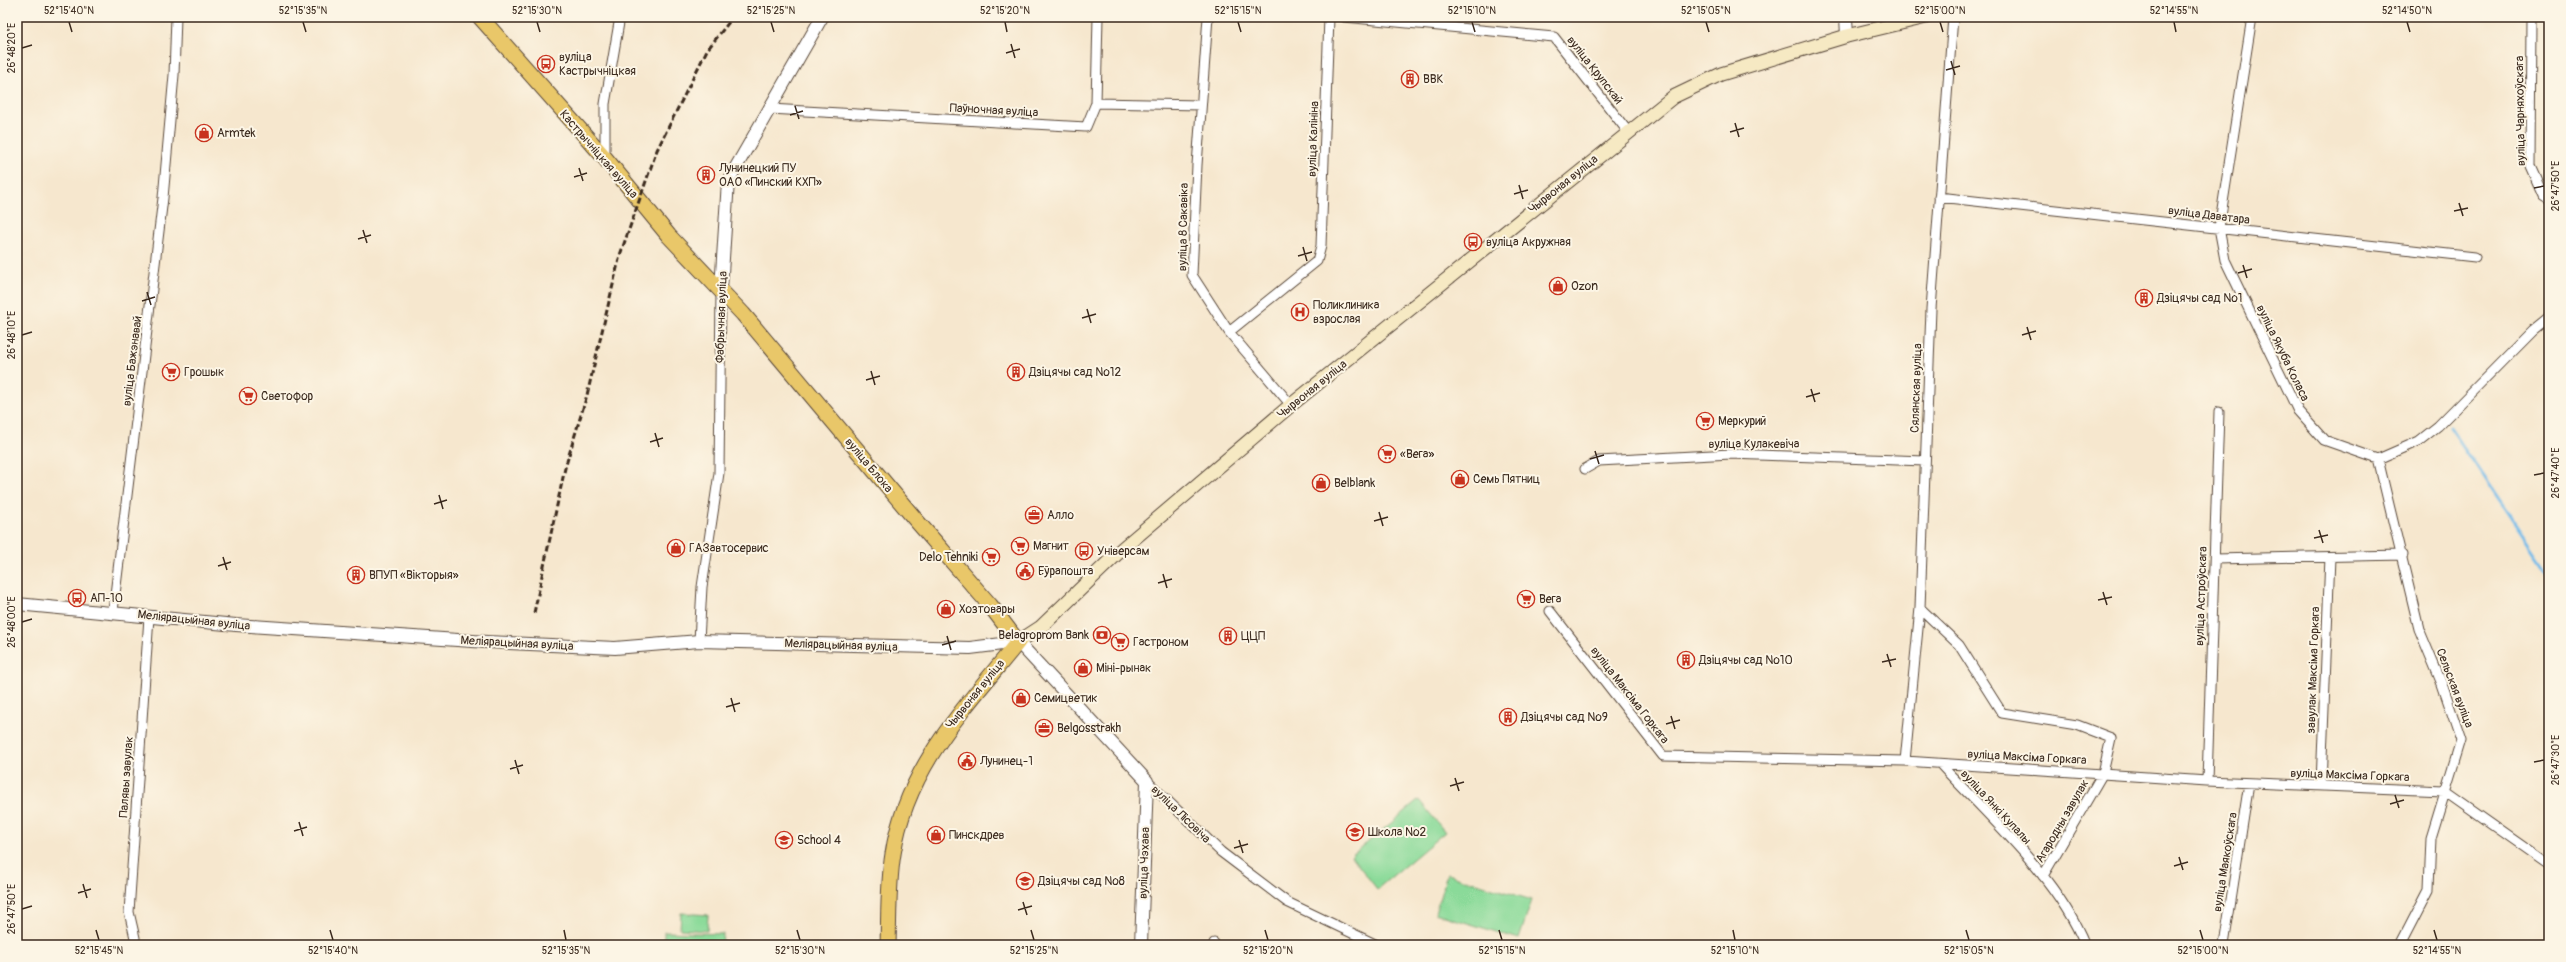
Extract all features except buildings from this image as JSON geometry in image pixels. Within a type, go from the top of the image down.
[{"type":"main road","name":"Кастрычніцкая вуліца","points":[[480,17],[605,158],[669,236],[721,289]]},
{"type":"main road","name":"Чырвоная вуліца","points":[[888,945],[892,855],[908,797],[921,769],[943,733],[1018,642],[1041,627],[1123,548],[1291,405],[1673,97],[1721,74],[1848,36],[1926,17]]},
{"type":"main road","name":"вуліца Блока","points":[[721,289],[915,519],[990,605],[1018,642]]},
{"type":"street","name":"вуліца Бажэнавай","points":[[113,612],[163,198],[174,75],[176,17]]},
{"type":"street","points":[[605,158],[605,104],[620,17]]},
{"type":"street","name":"Фабрычная вуліца","points":[[699,641],[702,587],[719,473],[721,289],[728,181],[822,17]]},
{"type":"street","points":[[1098,17],[1096,103],[1201,105]]},
{"type":"street","name":"вуліца 8 Сакавіка","points":[[1208,17],[1201,105],[1192,275],[1229,332],[1291,405]]},
{"type":"street","name":"вуліца Калініна","points":[[1229,332],[1317,261],[1321,246],[1328,17]]},
{"type":"street","name":"вуліца Крупскай","points":[[1344,17],[1443,22],[1554,37],[1629,133]]},
{"type":"street","points":[[1846,17],[1848,36]]},
{"type":"street","name":"Сялянская вуліца","points":[[1905,761],[1920,608],[1931,309],[1953,17]]},
{"type":"street","name":"вуліца Якуба Коласа","points":[[2252,17],[2219,228],[2224,260],[2298,411],[2324,440],[2378,458]]},
{"type":"street","name":"вуліца Чарняхоўскага","points":[[2531,17],[2530,166],[2543,195],[2549,199]]},
{"type":"street","name":"Паўночная вуліца","points":[[770,109],[1086,127],[1096,103]]},
{"type":"street","name":"вуліца Даватара","points":[[1939,197],[2475,257]]},
{"type":"street","points":[[2378,458],[2419,441],[2438,426],[2533,330],[2549,317]]},
{"type":"street","name":"вуліца Астроўскага","points":[[2207,781],[2219,412]]},
{"type":"street","name":"вуліца Кулакевіча","points":[[1585,469],[1599,461],[1731,454],[1925,461]]},
{"type":"street","name":"Сельская вуліца","points":[[2378,458],[2403,555],[2419,629],[2461,740],[2444,791],[2431,838],[2429,889],[2400,945]]},
{"type":"street","points":[[2215,559],[2403,555]]},
{"type":"street","name":"завулак Максіма Горкага","points":[[2321,784],[2330,557]]},
{"type":"street","name":"Меліярацыйная вуліца","points":[[17,604],[236,625],[487,642],[614,648],[699,641],[970,648],[1018,642]]},
{"type":"street","name":"Агародны завулак","points":[[1920,608],[1959,645],[2002,713],[2077,725],[2111,738],[2103,773],[2043,876]]},
{"type":"street","name":"вуліца Максіма Горкага","points":[[1550,611],[1662,756],[1905,761],[1941,765],[2103,773],[2207,781],[2321,784],[2444,791]]},
{"type":"street","name":"Палявы завулак","points":[[135,938],[129,912],[149,616]]},
{"type":"street","name":"вуліца Лісовіча","points":[[1018,642],[1147,781],[1221,852],[1287,902],[1377,945]]},
{"type":"street","name":"вуліца Янкі Купалы","points":[[1941,765],[2043,876],[2076,921],[2085,945]]},
{"type":"street","name":"вуліца Чэхава","points":[[1141,945],[1147,781]]},
{"type":"street","name":"вуліца Маякоўскага","points":[[2224,945],[2249,783]]},
{"type":"street","points":[[2444,791],[2549,865]]},
{"type":"green space","points":[[1419,800],[1445,832],[1377,889],[1351,856]]},
{"type":"green space","points":[[1447,874],[1532,900],[1519,939],[1435,913]]},
{"type":"green space","points":[[681,913],[708,915],[707,931],[680,929]]},
{"type":"green space","points":[[664,932],[723,934],[722,945],[664,945]]},
{"type":"waterway","points":[[2450,427],[2549,573]]},
{"type":"railway","points":[[534,613],[565,468],[587,395],[620,255],[657,150],[707,50],[733,17]]},
{"type":"place","name":"вуліца Кастрычніцкая","points":[[546,64]]},
{"type":"place","name":"ВВК","points":[[1410,79]]},
{"type":"place","name":"Armtek","points":[[204,133]]},
{"type":"place","name":"Лунинецкий ПУ ОАО «Пинский КХП»","points":[[706,175]]},
{"type":"place","name":"вуліца Акружная","points":[[1473,242]]},
{"type":"place","name":"Ozon","points":[[1558,286]]},
{"type":"place","name":"Дзіцячы сад №1","points":[[2144,298]]},
{"type":"place","name":"Поликлиника взрослая","points":[[1300,312]]},
{"type":"place","name":"Грошык","points":[[171,372]]},
{"type":"place","name":"Дзіцячы сад №12","points":[[1016,372]]},
{"type":"place","name":"Светофор","points":[[248,396]]},
{"type":"place","name":"Меркурий","points":[[1705,421]]},
{"type":"place","name":"«Вега»","points":[[1387,454]]},
{"type":"place","name":"Семь Пятниц","points":[[1460,479]]},
{"type":"place","name":"Belblank","points":[[1321,483]]},
{"type":"place","name":"Алло","points":[[1034,515]]},
{"type":"place","name":"Магнит","points":[[1020,546]]},
{"type":"place","name":"ГАЗавтосервис","points":[[676,548]]},
{"type":"place","name":"Універсам","points":[[1084,551]]},
{"type":"place","name":"Delo Tehniki","points":[[991,557]]},
{"type":"place","name":"Еўрапошта","points":[[1025,571]]},
{"type":"place","name":"ВПУП «Вікторыя»","points":[[356,575]]},
{"type":"place","name":"АП-10","points":[[77,598]]},
{"type":"place","name":"Вега","points":[[1526,599]]},
{"type":"place","name":"Хозтовары","points":[[946,609]]},
{"type":"place","name":"Belagroprom Bank","points":[[1102,635]]},
{"type":"place","name":"ЦЦП","points":[[1228,636]]},
{"type":"place","name":"Гастроном","points":[[1120,642]]},
{"type":"place","name":"Дзіцячы сад №10","points":[[1686,660]]},
{"type":"place","name":"Міні-рынак","points":[[1083,668]]},
{"type":"place","name":"Семицветик","points":[[1021,698]]},
{"type":"place","name":"Дзіцячы сад №9","points":[[1508,717]]},
{"type":"place","name":"Belgosstrakh","points":[[1044,728]]},
{"type":"place","name":"Лунинец-1","points":[[967,761]]},
{"type":"place","name":"Школа №2","points":[[1355,832]]},
{"type":"place","name":"Пинскдрев","points":[[936,835]]},
{"type":"place","name":"School 4","points":[[784,840]]},
{"type":"place","name":"Дзіцячы сад №8","points":[[1025,881]]}]
